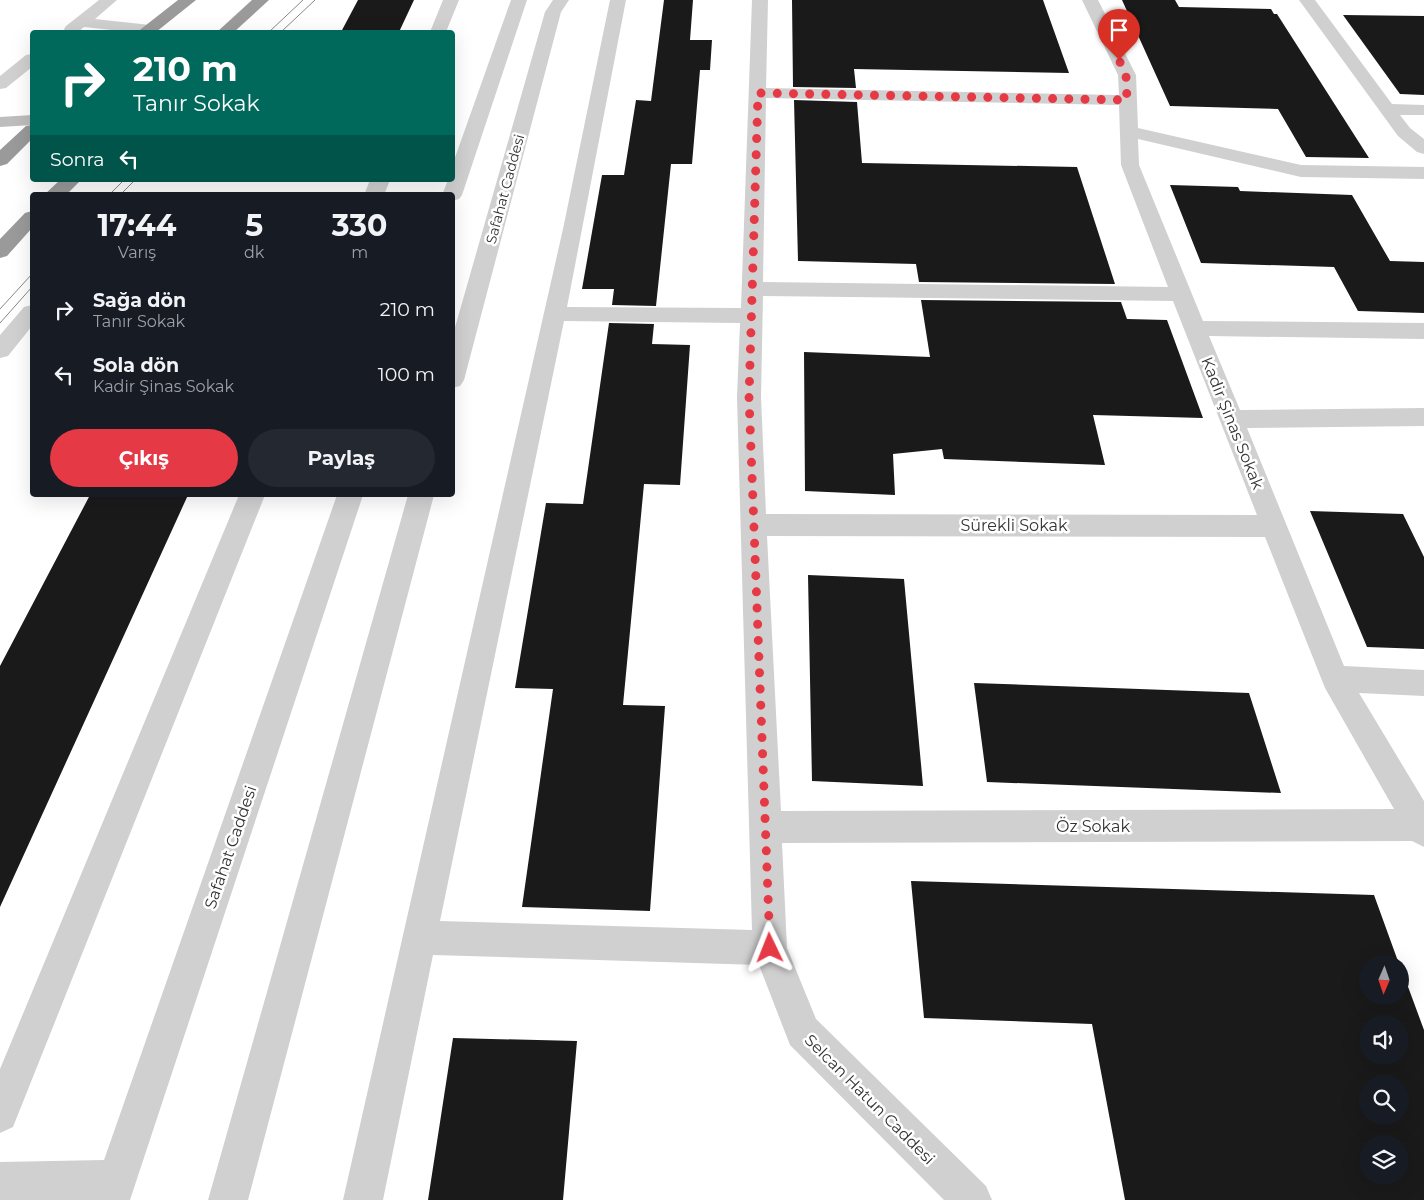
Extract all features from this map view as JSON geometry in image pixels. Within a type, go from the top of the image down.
[{"type":"highway","points":[[150,30],[188,0]]},
{"type":"highway","points":[[227,30],[261,0]]},
{"type":"highway","points":[[0,160],[30,132]]},
{"type":"highway","points":[[57,192],[69,182]]},
{"type":"highway","points":[[0,251],[30,220]]},
{"type":"street","points":[[70,30],[109,0]]},
{"type":"street","points":[[439,30],[451,0]]},
{"type":"street","points":[[453,192],[519,0]]},
{"type":"street","name":"Safahat Caddesi","points":[[455,369],[553,12],[561,0]]},
{"type":"street","points":[[362,1200],[421,938],[555,314],[618,0]]},
{"type":"street","name":"Selcan Hatun Caddesi","points":[[760,0],[749,397],[770,948],[803,1032],[972,1200]]},
{"type":"street","name":"Kadir Şinas Sokak","points":[[1090,0],[1126,75],[1130,165],[1335,679],[1422,828]]},
{"type":"street","points":[[1307,0],[1404,132],[1424,148]]},
{"type":"street","points":[[80,22],[141,30]]},
{"type":"street","points":[[0,84],[30,61]]},
{"type":"street","points":[[758,93],[1127,100]]},
{"type":"street","points":[[1387,109],[1424,110]]},
{"type":"street","points":[[0,122],[30,120]]},
{"type":"street","points":[[1129,131],[1301,171],[1424,173]]},
{"type":"street","points":[[555,314],[752,302],[1181,294]]},
{"type":"street","points":[[0,350],[30,314]]},
{"type":"street","points":[[1195,328],[1424,331]]},
{"type":"street","points":[[1231,419],[1424,417]]},
{"type":"street","points":[[0,1114],[251,497]]},
{"type":"street","name":"Safahat Caddesi","points":[[113,1189],[349,497]]},
{"type":"street","points":[[228,1200],[420,497]]},
{"type":"street","name":"Sürekli Sokak","points":[[754,525],[1274,526]]},
{"type":"street","points":[[1335,679],[1424,683]]},
{"type":"street","name":"Öz Sokak","points":[[765,827],[1422,828]]},
{"type":"street","points":[[421,938],[770,948]]},
{"type":"street","points":[[0,1182],[113,1189]]},
{"type":"building","points":[[358,0],[414,0],[400,30],[342,30]]},
{"type":"building","points":[[664,0],[693,0],[690,40],[712,40],[710,70],[700,70],[692,164],[671,164],[656,306],[612,305],[614,289],[582,289],[602,175],[624,175],[636,100],[651,101]]},
{"type":"building","points":[[792,0],[1043,0],[1069,73],[854,69],[856,88],[793,87]]},
{"type":"building","points":[[1122,0],[1175,0],[1179,7],[1271,9],[1274,14],[1277,14],[1369,158],[1306,157],[1278,109],[1170,106]]},
{"type":"building","points":[[1343,15],[1424,16],[1424,95],[1400,94]]},
{"type":"building","points":[[794,100],[857,102],[862,163],[1077,167],[1115,284],[919,282],[916,264],[798,261]]},
{"type":"building","points":[[1170,185],[1238,187],[1240,191],[1352,195],[1390,261],[1424,262],[1424,313],[1358,311],[1334,267],[1201,263]]},
{"type":"building","points":[[921,300],[1121,302],[1127,319],[1167,320],[1203,418],[1093,415],[1105,465],[944,459],[942,449],[893,454],[895,495],[805,491],[804,352],[930,357]]},
{"type":"building","points":[[609,323],[654,324],[652,344],[690,345],[680,485],[644,484],[623,705],[665,706],[650,911],[522,907],[553,689],[515,688],[546,503],[583,504]]},
{"type":"building","points":[[89,497],[187,497],[0,907],[0,666]]},
{"type":"building","points":[[1310,511],[1403,514],[1424,557],[1424,649],[1367,647]]},
{"type":"building","points":[[808,575],[904,579],[923,786],[812,781]]},
{"type":"building","points":[[974,683],[1249,693],[1281,793],[987,782]]},
{"type":"building","points":[[911,881],[1374,895],[1396,955],[1359,955],[1359,1005],[1409,1005],[1409,989],[1424,1030],[1424,1200],[1125,1200],[1092,1024],[924,1018]]},
{"type":"building","points":[[453,1038],[577,1041],[563,1200],[428,1200]]},
{"type":"tram line","points":[[271,30],[303,0]]},
{"type":"tram line","points":[[283,30],[315,0]]},
{"type":"tram line","points":[[112,192],[122,182]]},
{"type":"tram line","points":[[123,192],[133,182]]},
{"type":"tram line","points":[[0,309],[30,276]]},
{"type":"tram line","points":[[0,323],[30,289]]},
{"type":"route","points":[[770,948],[749,397],[758,93],[1127,100],[1126,75],[1119,60]]}]
